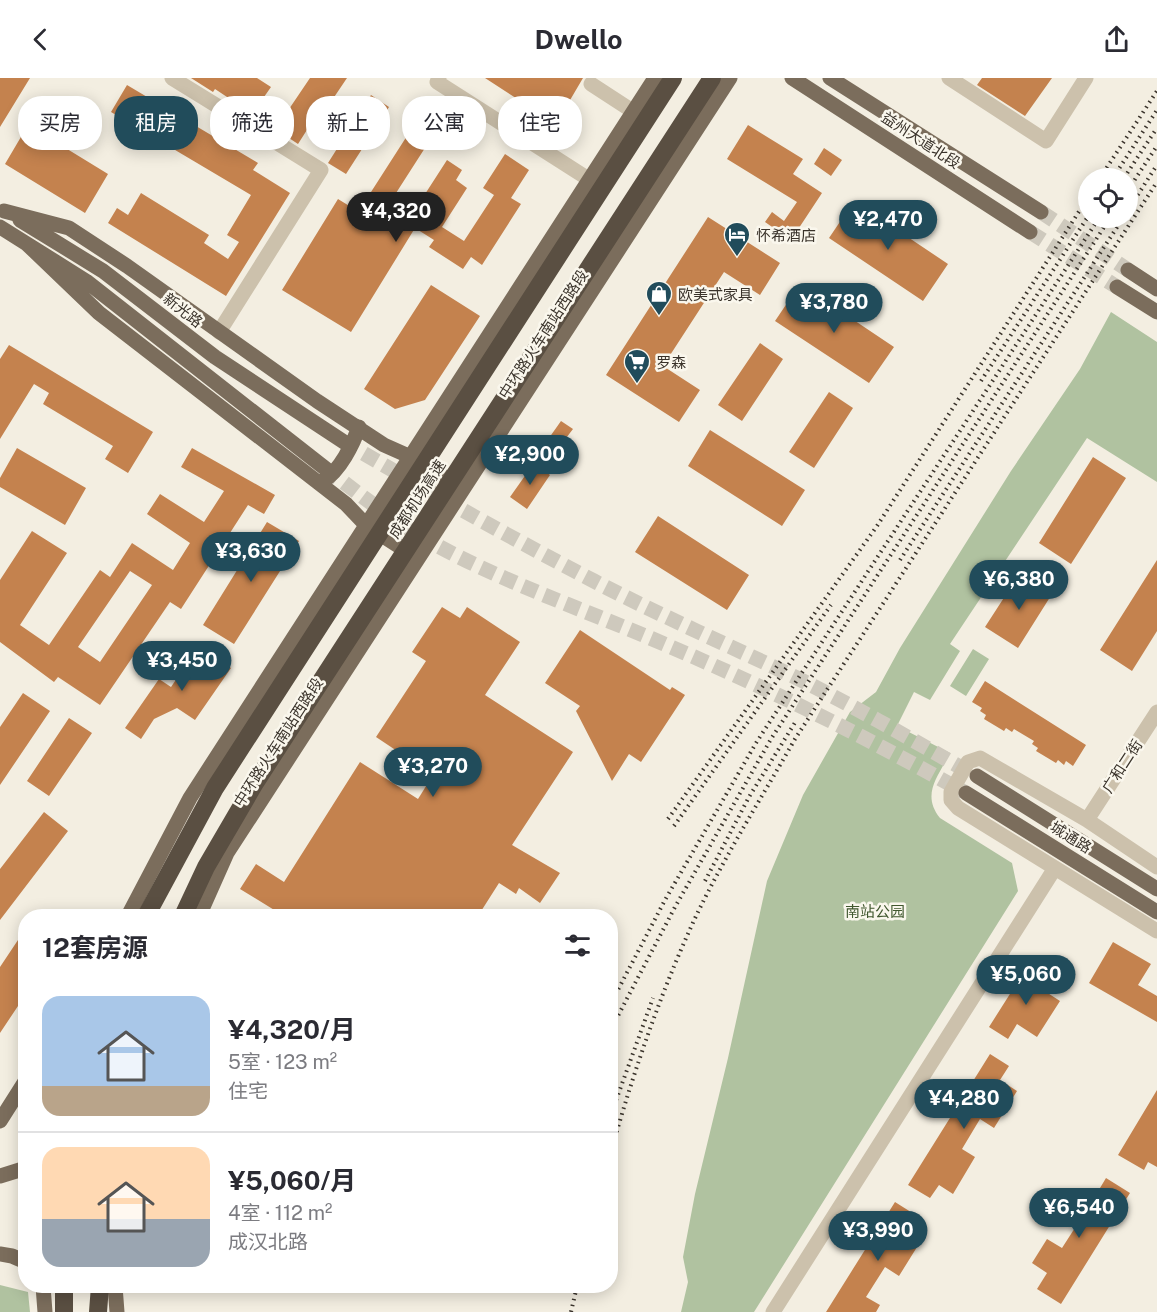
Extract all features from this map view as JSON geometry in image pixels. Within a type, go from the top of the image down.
[{"type":"highway","name":"成都机场高速","points":[[137,909],[673,78]]},
{"type":"highway","name":"成都机场高速","points":[[186,909],[206,867],[255,783],[712,78]]},
{"type":"highway","points":[[63,1312],[64,1293]]},
{"type":"highway","points":[[98,1312],[99,1293]]},
{"type":"main road","points":[[135,909],[190,798],[655,78]]},
{"type":"main road","name":"中环路火车南站西路段","points":[[203,909],[227,853],[730,78]]},
{"type":"main road","name":"益州大道北段","points":[[792,78],[1030,232]]},
{"type":"main road","name":"益州大道北段","points":[[830,78],[1041,212]]},
{"type":"main road","points":[[2,209],[69,228],[128,266],[219,332],[384,445],[411,457],[464,489]]},
{"type":"main road","name":"新光路","points":[[2,209],[103,271],[215,357],[344,442]]},
{"type":"main road","points":[[0,227],[86,281],[326,469]]},
{"type":"main road","points":[[27,244],[99,313],[346,504],[366,525],[418,558]]},
{"type":"main road","points":[[1128,270],[1157,289]]},
{"type":"main road","points":[[1117,287],[1157,312]]},
{"type":"main road","points":[[318,483],[327,479],[338,465],[354,440],[359,427]]},
{"type":"main road","name":"城通路","points":[[977,776],[1157,889]]},
{"type":"main road","name":"城通路","points":[[966,793],[1157,912]]},
{"type":"main road","points":[[0,1121],[18,1093]]},
{"type":"main road","points":[[0,1176],[18,1170]]},
{"type":"main road","points":[[0,1254],[18,1259]]},
{"type":"main road","points":[[44,1293],[45,1312]]},
{"type":"main road","points":[[116,1293],[117,1312]]},
{"type":"street","points":[[172,78],[321,170],[219,332]]},
{"type":"street","points":[[439,78],[436,82],[590,180]]},
{"type":"street","points":[[948,78],[1046,141],[1086,78]]},
{"type":"street","points":[[591,84],[633,112]]},
{"type":"street","name":"广和二街","points":[[1087,820],[1157,712]]},
{"type":"street","points":[[1157,867],[1087,820],[980,758],[968,762],[951,792],[951,800],[958,808],[1157,931]]},
{"type":"street","points":[[773,1312],[1055,868]]},
{"type":"green space","name":"南站公园","points":[[1111,312],[1157,342],[1157,482],[1087,438],[950,644],[960,651],[930,700],[914,692],[897,726],[950,753],[933,786],[934,809],[940,818],[1012,863],[1018,891],[754,1312],[681,1312],[688,1282],[683,1257],[695,1194],[767,881],[803,795],[850,712],[876,692],[900,648],[1011,471],[1080,369]]},
{"type":"green space","points":[[973,649],[989,659],[966,696],[950,686]]},
{"type":"green space","points":[[0,1285],[18,1290],[18,1293],[28,1293],[30,1312],[0,1312]]},
{"type":"building","points":[[0,78],[30,78],[18,96],[0,127]]},
{"type":"building","points":[[191,78],[257,78],[271,87],[265,96],[226,96],[215,89],[213,92]]},
{"type":"building","points":[[310,78],[347,78],[335,96],[306,96],[306,131],[298,144],[294,141],[294,102]]},
{"type":"building","points":[[485,78],[583,78],[572,96],[513,96]]},
{"type":"building","points":[[982,78],[1052,78],[1025,116],[977,85]]},
{"type":"building","points":[[127,85],[145,96],[120,96]]},
{"type":"building","points":[[748,125],[803,159],[793,174],[822,193],[791,240],[765,222],[772,212],[784,221],[797,202],[727,159]]},
{"type":"building","points":[[198,127],[210,134],[210,150],[236,150],[258,163],[253,170],[290,193],[226,296],[108,223],[117,208],[128,215],[141,193],[209,235],[204,243],[228,259],[239,242],[227,235],[251,195],[175,150],[198,150]]},
{"type":"building","points":[[18,142],[18,150],[69,150],[108,174],[85,213],[5,164]]},
{"type":"building","points":[[402,144],[402,150],[424,150],[389,204],[371,192]]},
{"type":"building","points":[[824,148],[842,160],[831,176],[814,164]]},
{"type":"building","points":[[336,150],[361,150],[346,174],[328,163]]},
{"type":"building","points":[[505,154],[529,170],[511,198],[521,204],[482,265],[471,257],[463,269],[429,247],[434,240],[415,228],[351,332],[282,290],[338,199],[398,236],[447,160],[462,170],[456,180],[467,188],[442,227],[464,241],[494,195],[483,188]]},
{"type":"building","points":[[854,201],[948,264],[923,301],[829,238]]},
{"type":"building","points":[[708,217],[780,263],[760,295],[724,272],[663,366],[700,390],[679,422],[606,375]]},
{"type":"building","points":[[800,284],[894,347],[869,383],[775,321]]},
{"type":"building","points":[[431,285],[480,316],[425,400],[395,409],[364,389]]},
{"type":"building","points":[[760,343],[783,359],[742,421],[718,405]]},
{"type":"building","points":[[9,345],[153,432],[128,473],[105,459],[113,446],[43,404],[49,393],[34,384],[0,439],[0,359]]},
{"type":"building","points":[[829,392],[853,408],[814,468],[789,452]]},
{"type":"building","points":[[561,421],[573,429],[560,446],[549,438]]},
{"type":"building","points":[[710,430],[805,490],[782,526],[688,466]]},
{"type":"building","points":[[17,448],[86,488],[65,525],[0,487],[0,478]]},
{"type":"building","points":[[192,448],[275,495],[264,514],[248,505],[181,609],[170,602],[100,705],[58,677],[54,682],[0,642],[0,580],[32,531],[67,553],[20,625],[49,645],[100,570],[110,577],[132,543],[173,570],[190,543],[147,514],[160,494],[204,522],[224,491],[181,467]],"holes":[[[130,571],[152,585],[100,662],[78,647]]]},
{"type":"building","points":[[1093,457],[1126,478],[1071,564],[1039,543]]},
{"type":"building","points":[[534,463],[550,475],[527,509],[510,497]]},
{"type":"building","points":[[658,516],[749,575],[727,610],[635,552]]},
{"type":"building","points":[[267,522],[299,541],[234,644],[203,625]]},
{"type":"building","points":[[1157,560],[1157,631],[1132,671],[1100,650]]},
{"type":"building","points":[[1020,573],[1052,594],[1018,648],[985,627]]},
{"type":"building","points":[[442,607],[460,618],[467,607],[520,642],[485,695],[573,752],[512,845],[560,873],[540,903],[519,888],[516,894],[499,883],[482,909],[273,909],[240,889],[256,864],[284,882],[360,762],[418,799],[433,775],[376,737],[426,661],[412,652]]},
{"type":"building","points":[[580,630],[670,690],[672,687],[685,695],[641,762],[629,754],[612,781],[576,711],[580,706],[545,683]]},
{"type":"building","points":[[199,646],[231,668],[195,720],[177,708],[154,719],[141,739],[125,728],[159,679],[171,687]]},
{"type":"building","points":[[985,681],[1086,745],[1073,766],[1066,761],[1064,765],[1058,760],[1056,763],[1036,751],[1038,748],[1032,744],[1034,741],[1014,729],[1012,732],[1006,728],[1004,731],[984,719],[986,715],[980,711],[982,708],[972,702]]},
{"type":"building","points":[[23,693],[50,711],[0,785],[0,727]]},
{"type":"building","points":[[69,718],[92,733],[49,796],[27,781]]},
{"type":"building","points":[[44,812],[68,831],[0,920],[0,869]]},
{"type":"building","points":[[18,940],[18,1006],[0,1033],[0,967]]},
{"type":"building","points":[[1113,942],[1151,964],[1138,985],[1157,996],[1157,1022],[1089,983]]},
{"type":"building","points":[[1029,964],[1048,976],[1040,988],[1060,1001],[1037,1037],[1017,1024],[1008,1039],[989,1027]]},
{"type":"building","points":[[990,1054],[1009,1066],[1000,1080],[1017,1091],[994,1128],[980,1119],[962,1149],[975,1157],[953,1194],[939,1185],[930,1198],[908,1185]]},
{"type":"building","points":[[1157,1090],[1157,1167],[1148,1162],[1144,1170],[1118,1155]]},
{"type":"building","points":[[1106,1178],[1130,1193],[1061,1304],[1037,1289],[1047,1273],[1032,1263],[1047,1239],[1062,1248],[1080,1220],[1064,1210],[1078,1188],[1094,1198]]},
{"type":"building","points":[[895,1202],[914,1214],[905,1228],[922,1239],[899,1276],[885,1267],[866,1297],[880,1305],[876,1312],[826,1312]]},
{"type":"tunnel","points":[[1041,212],[1128,270]]},
{"type":"tunnel","points":[[1030,232],[1117,287]]},
{"type":"tunnel","points":[[344,442],[562,564],[646,607],[825,692],[974,775]]},
{"type":"tunnel","points":[[326,469],[380,510],[438,546],[524,587],[746,680],[856,734],[964,792]]},
{"type":"railway","points":[[1107,168],[1157,91]]},
{"type":"railway","points":[[1119,168],[1157,110]]},
{"type":"railway","points":[[1131,168],[1157,128]]},
{"type":"railway","points":[[1138,175],[1157,146]]},
{"type":"railway","points":[[1138,194],[1157,165]]},
{"type":"railway","points":[[618,1128],[638,1063],[671,973],[697,914],[732,848],[795,739],[1157,182]]},
{"type":"railway","points":[[668,819],[877,526],[1078,213]]},
{"type":"railway","points":[[981,381],[1081,228]]},
{"type":"railway","points":[[618,990],[665,900],[756,743],[1092,228]]},
{"type":"railway","points":[[618,1016],[675,907],[771,739],[1103,228]]},
{"type":"railway","points":[[900,560],[1116,228]]},
{"type":"railway","points":[[674,826],[831,605]]},
{"type":"railway","points":[[705,881],[749,797],[796,721]]},
{"type":"railway","points":[[618,1095],[653,998]]},
{"type":"railway","points":[[571,1312],[575,1293]]},
{"type":"place","name":"怀希酒店","points":[[737,258]]},
{"type":"place","name":"欧美式家具","points":[[659,317]]},
{"type":"place","name":"罗森","points":[[637,385]]}]
